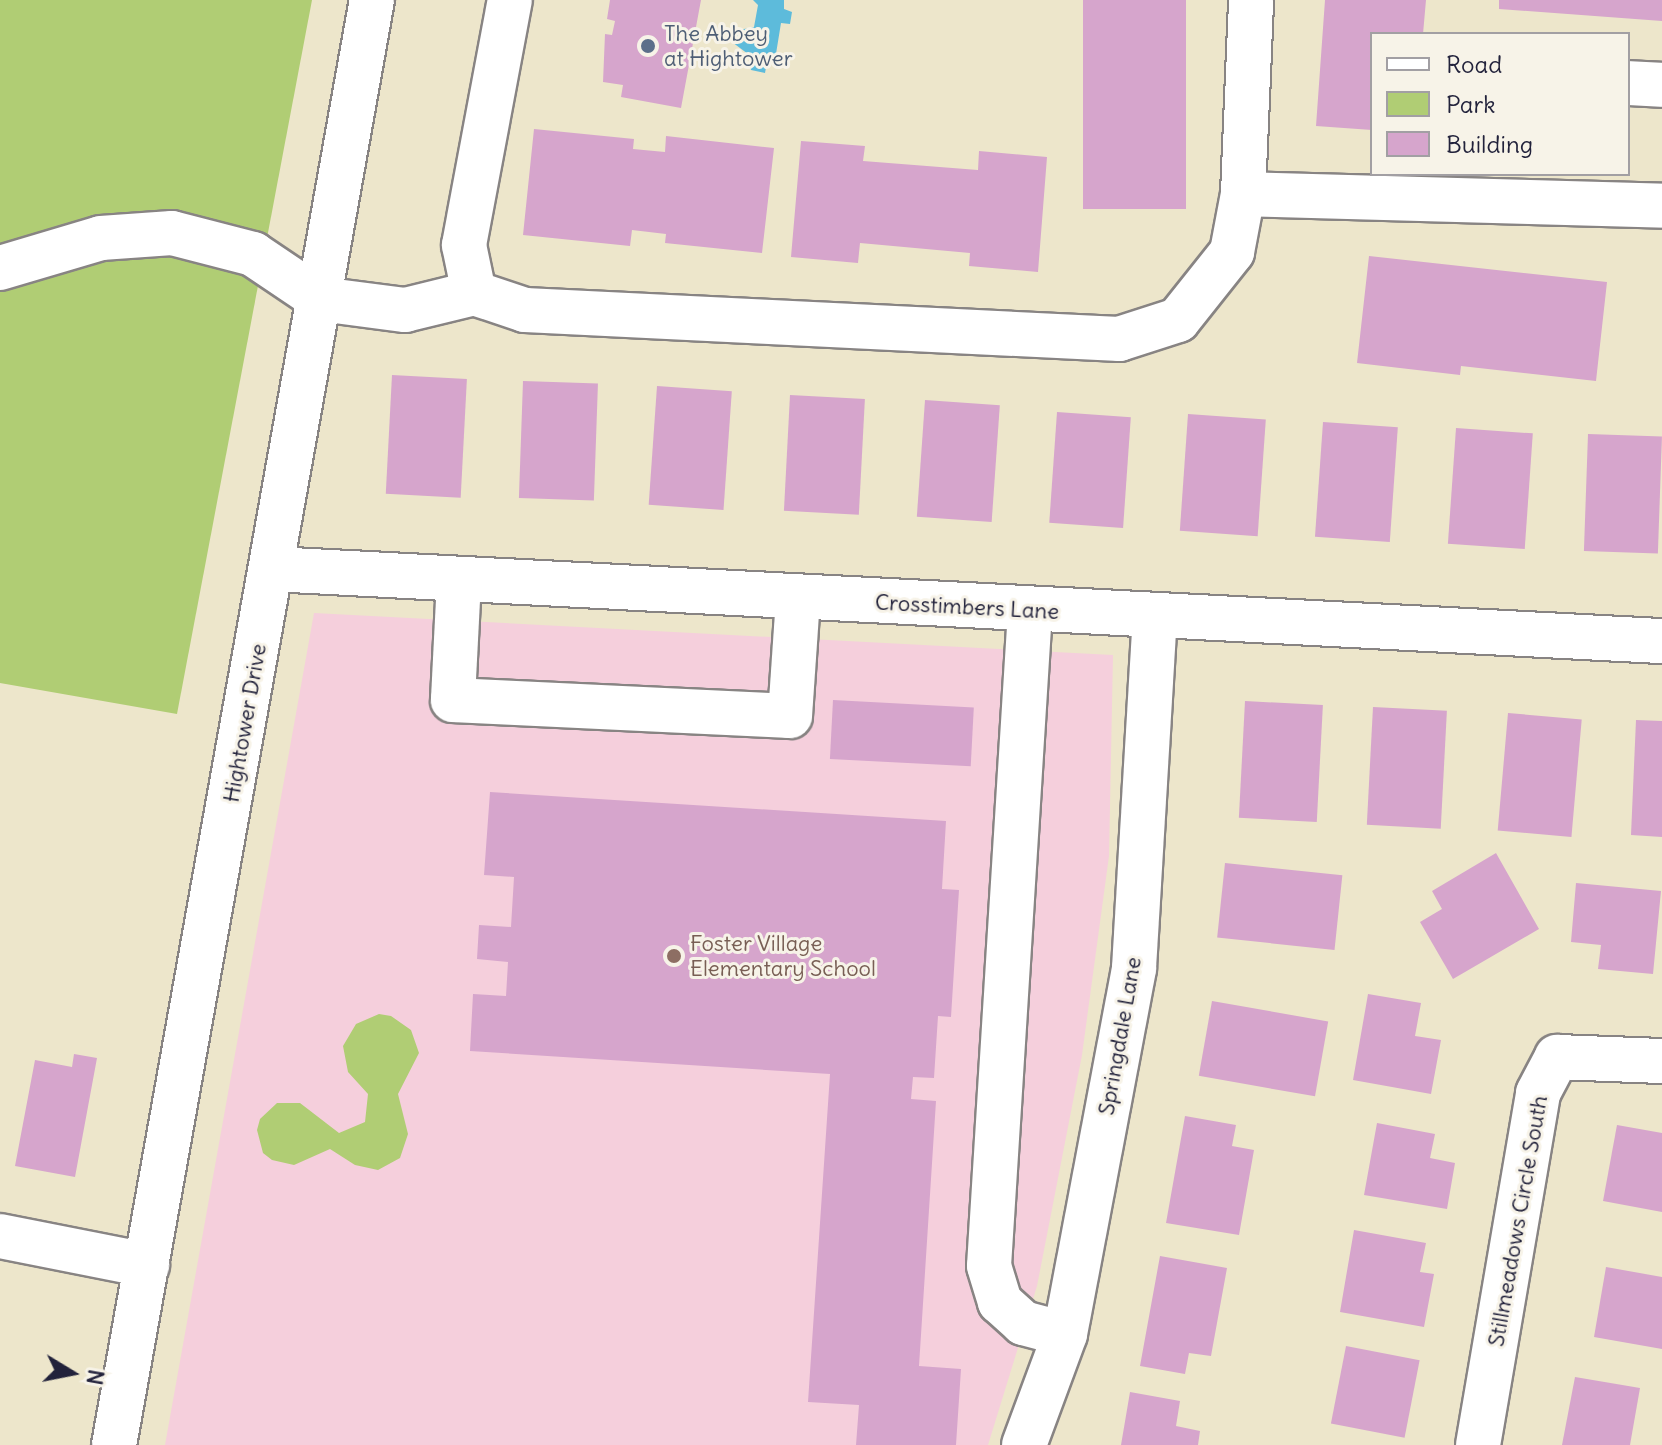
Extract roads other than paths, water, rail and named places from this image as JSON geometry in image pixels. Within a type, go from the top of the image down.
[{"type":"street","name":"Hightower Drive","points":[[114,1445],[372,0]]},
{"type":"street","points":[[474,293],[464,245],[510,0]]},
{"type":"street","points":[[0,268],[101,238],[172,233],[253,254],[320,299],[405,310],[474,293],[525,310],[1119,339],[1178,320],[1232,252],[1243,194],[1251,0]]},
{"type":"street","points":[[1630,83],[1662,85]]},
{"type":"street","points":[[1243,194],[1490,186],[1662,206]]},
{"type":"street","name":"Crosstimbers Lane","points":[[272,569],[1030,611],[1662,641]]},
{"type":"street","points":[[459,580],[453,700],[790,716],[798,598]]},
{"type":"street","points":[[1030,611],[989,1266],[1000,1302],[1023,1323],[1065,1334]]},
{"type":"street","name":"Springdale Lane","points":[[1024,1445],[1065,1334],[1134,968],[1155,617]]},
{"type":"street","name":"Stillmeadows Circle South","points":[[1478,1445],[1538,1093],[1557,1057],[1662,1061]]},
{"type":"street","points":[[0,1236],[147,1265]]},
{"type":"water","points":[[753,0],[784,0],[784,9],[792,12],[790,24],[781,23],[775,60],[767,62],[765,73],[751,70],[748,54],[732,42],[734,31],[754,27],[758,5]]},
{"type":"place","name":"The Abbey at Hightower","points":[[648,46]]},
{"type":"place","name":"Foster Village Elementary School","points":[[674,956]]}]
